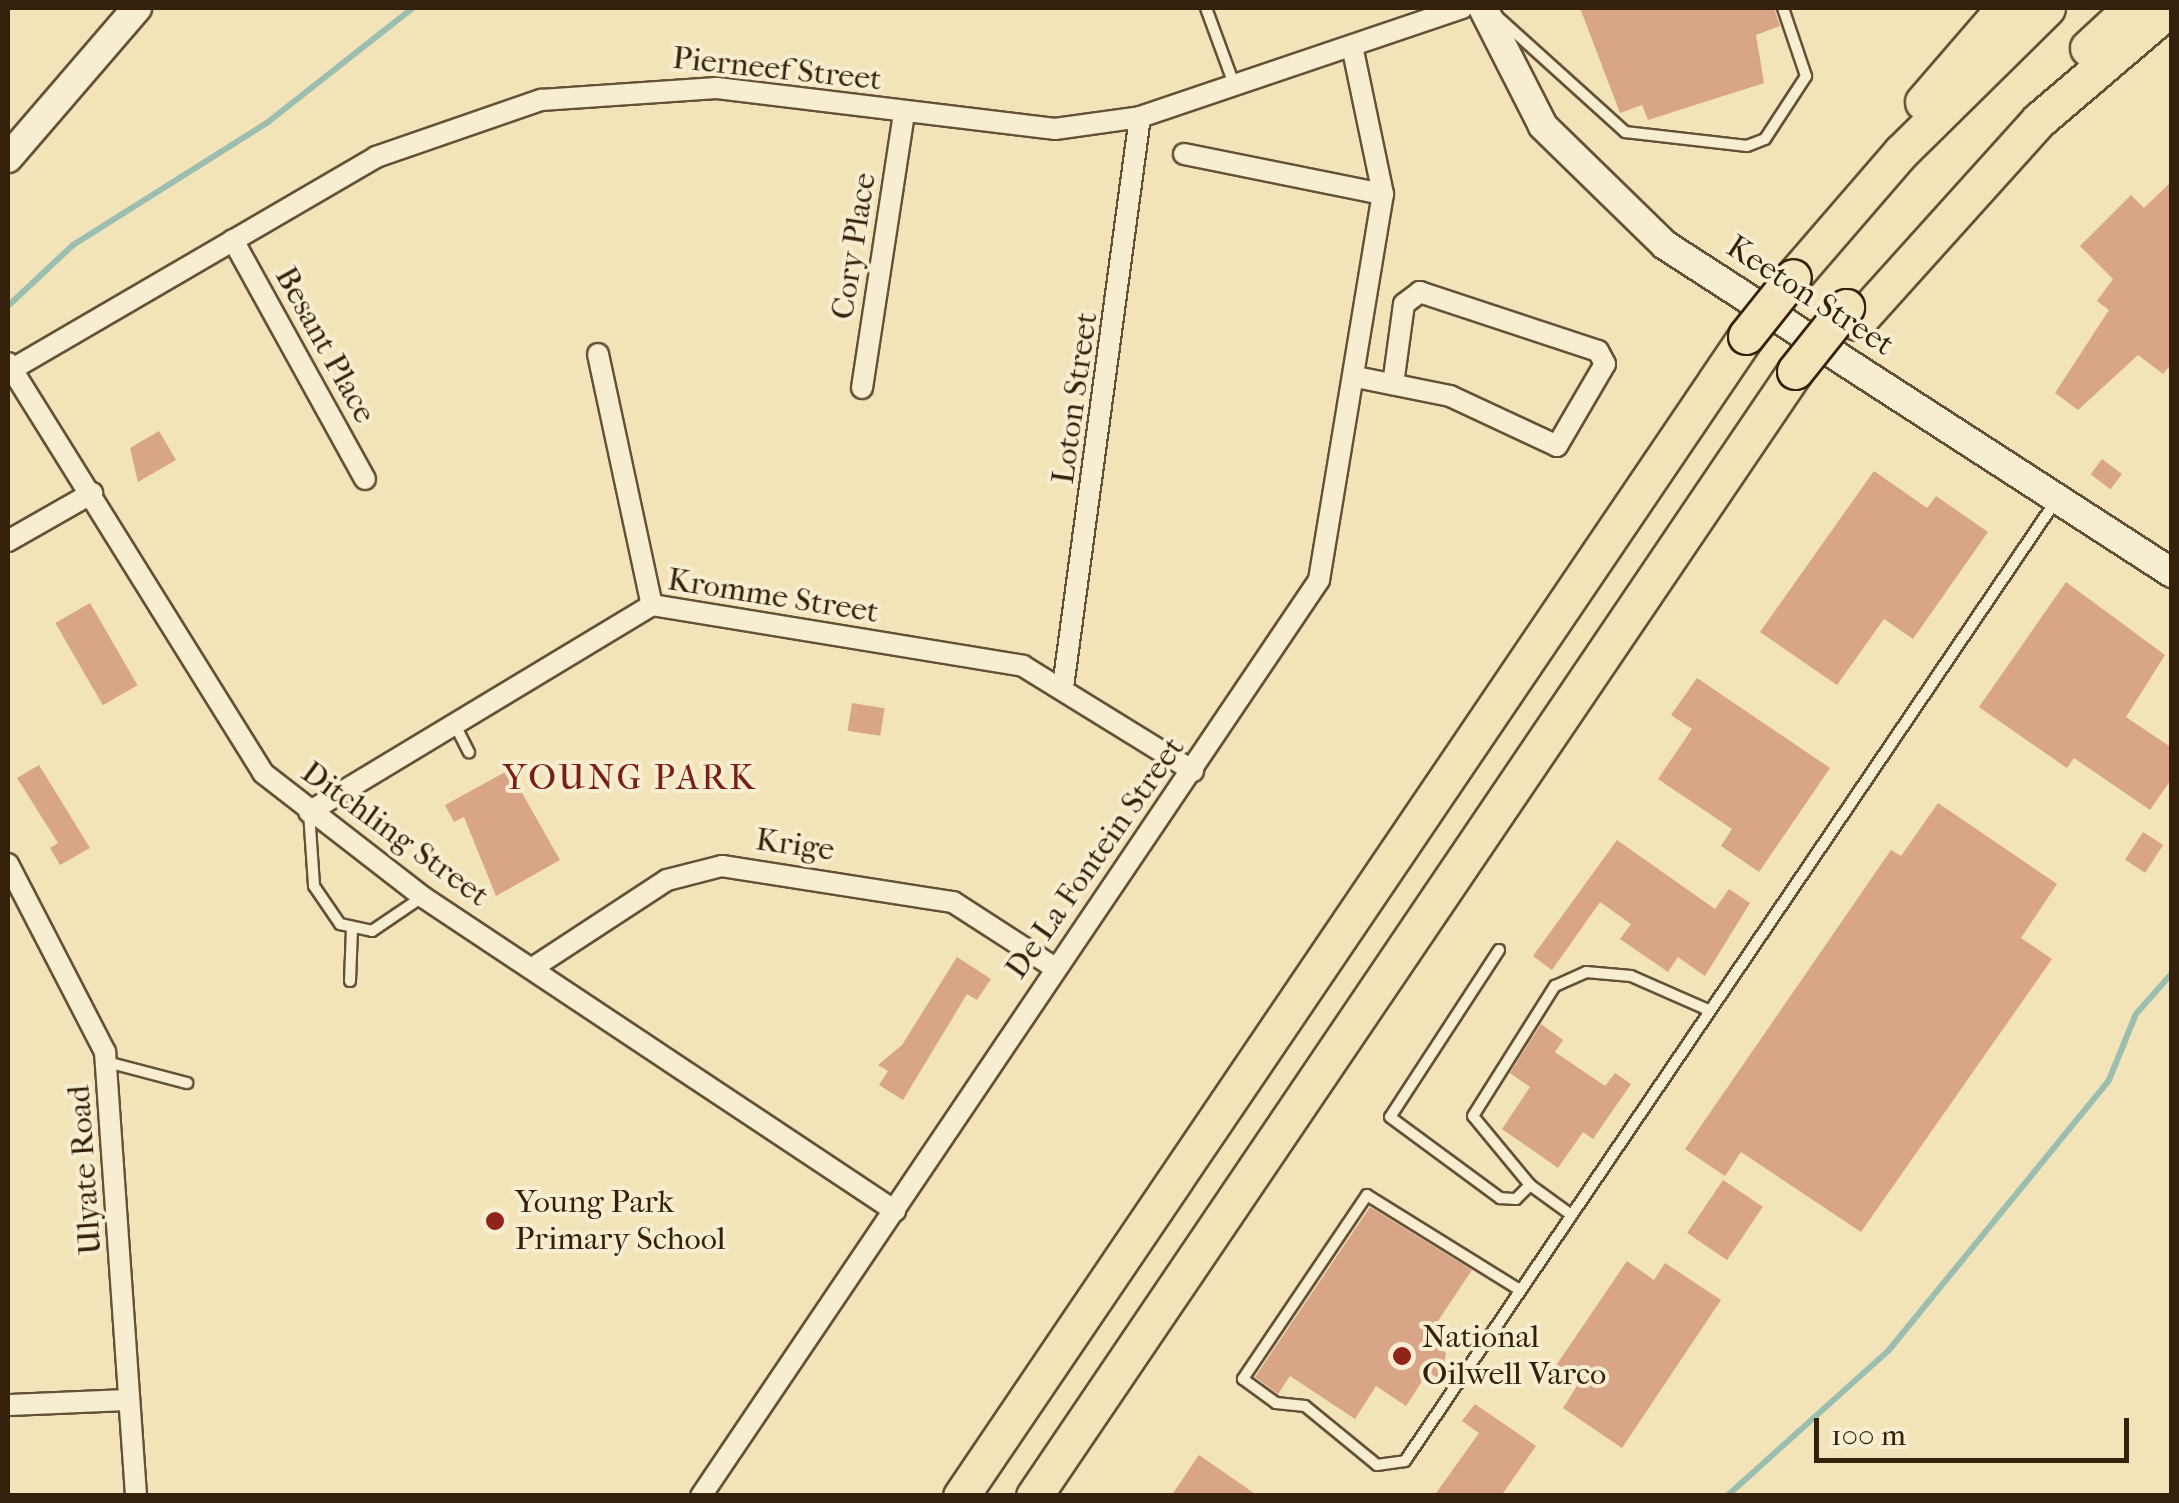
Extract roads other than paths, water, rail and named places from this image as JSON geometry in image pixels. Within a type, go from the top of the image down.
[{"type":"highway","points":[[1818,250],[1911,116],[2004,8]]},
{"type":"highway","points":[[962,1496],[1746,336],[1818,250],[2047,8]]},
{"type":"highway","points":[[1034,1496],[1652,587],[1803,374],[1851,315],[2131,8]]},
{"type":"highway","points":[[1851,315],[2040,120],[2170,8]]},
{"type":"street","points":[[8,158],[137,8]]},
{"type":"street","name":"Pierneef Street","points":[[11,366],[376,157],[540,100],[678,86],[1036,130],[1140,117],[1462,8]]},
{"type":"street","name":"Keeton Street","points":[[1485,8],[1544,126],[1596,187],[1666,245],[2172,573]]},
{"type":"street","name":"De La Fontein Street","points":[[701,1496],[896,1211],[1054,968],[1193,771],[1324,568],[1383,194],[1352,46]]},
{"type":"street","name":"Cory Place","points":[[862,388],[904,113]]},
{"type":"street","name":"Loton Street","points":[[1063,687],[1140,117]]},
{"type":"street","points":[[1184,154],[1383,194]]},
{"type":"street","name":"Besant Place","points":[[233,240],[365,479]]},
{"type":"street","points":[[1356,377],[1460,400],[1557,446],[1605,364],[1598,351],[1420,292],[1404,304],[1393,384]]},
{"type":"street","points":[[598,354],[652,604]]},
{"type":"street","name":"Ditchling Street","points":[[11,366],[263,774],[423,897],[534,967],[896,1211]]},
{"type":"street","points":[[8,541],[92,493]]},
{"type":"street","name":"Kromme Street","points":[[309,812],[652,604],[1012,664],[1063,687],[1193,771]]},
{"type":"street","name":"Ulyate Road","points":[[8,864],[89,1006],[107,1062],[136,1496]]},
{"type":"street","name":"Krige","points":[[534,967],[667,880],[722,866],[954,902],[1054,968]]},
{"type":"street","points":[[8,1406],[130,1400]]},
{"type":"lane","points":[[1206,8],[1235,86]]},
{"type":"lane","points":[[1485,8],[1625,132],[1747,146],[1765,139],[1806,76],[1783,8]]},
{"type":"lane","points":[[1520,1290],[1367,1195],[1242,1379],[1276,1403],[1305,1406],[1377,1466],[1396,1467],[1520,1290],[1706,1009],[2057,500]]},
{"type":"lane","points":[[453,722],[470,752]]},
{"type":"lane","points":[[309,812],[314,886],[352,930],[350,981]]},
{"type":"lane","points":[[352,930],[382,928],[423,897]]},
{"type":"lane","points":[[1499,950],[1389,1115],[1500,1198],[1516,1199],[1530,1185]]},
{"type":"lane","points":[[1570,1214],[1530,1185],[1472,1116],[1555,986],[1586,972],[1632,976],[1706,1009]]},
{"type":"lane","points":[[107,1062],[188,1083]]},
{"type":"waterway","points":[[8,306],[73,245],[268,122],[413,8]]},
{"type":"waterway","points":[[1727,1496],[1889,1350],[2109,1080],[2136,1014],[2172,973]]},
{"type":"place","name":"Young Park Primary School","points":[[495,1221]]},
{"type":"place","name":"National Oilwell Varco","points":[[1402,1356]]},
{"type":"district","name":"YOUNG PARK","points":[[630,778]]}]
